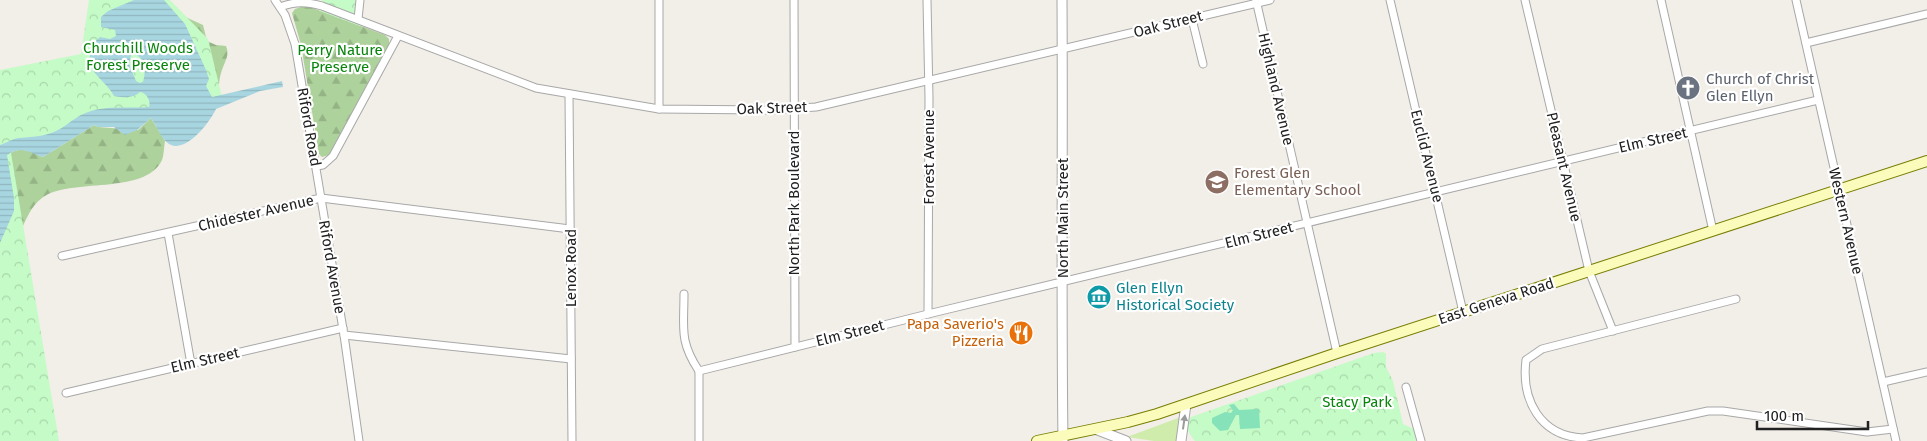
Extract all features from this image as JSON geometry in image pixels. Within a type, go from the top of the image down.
[{"type":"main road","name":"East Geneva Road","points":[[1037,441],[1063,438],[1140,419],[1927,161]]},
{"type":"street","name":"Riford Road","points":[[275,0],[291,28],[295,44],[321,198]]},
{"type":"street","points":[[358,19],[360,0]]},
{"type":"street","points":[[659,0],[659,110]]},
{"type":"street","name":"North Park Boulevard","points":[[794,0],[795,346]]},
{"type":"street","name":"Forest Avenue","points":[[927,0],[928,314]]},
{"type":"street","name":"North Main Street","points":[[1062,0],[1063,438]]},
{"type":"street","name":"Oak Street","points":[[280,7],[291,3],[323,3],[398,36],[536,88],[659,110],[816,107],[1270,0]]},
{"type":"street","name":"Euclid Avenue","points":[[1390,0],[1463,312]]},
{"type":"street","name":"Pleasant Avenue","points":[[1525,0],[1589,271],[1613,331]]},
{"type":"street","points":[[1661,0],[1714,232]]},
{"type":"street","name":"Western Avenue","points":[[1796,0],[1896,441]]},
{"type":"street","name":"Highland Avenue","points":[[1256,2],[1337,353]]},
{"type":"street","points":[[1806,43],[1927,14]]},
{"type":"street","points":[[1192,18],[1203,64]]},
{"type":"street","points":[[316,166],[323,165],[333,156],[398,36]]},
{"type":"street","name":"Lenox Road","points":[[569,94],[572,441]]},
{"type":"street","name":"Elm Street","points":[[699,371],[795,346],[1818,100]]},
{"type":"street","name":"Chidester Avenue","points":[[62,256],[321,198],[570,229]]},
{"type":"street","name":"Riford Avenue","points":[[321,198],[343,332]]},
{"type":"street","points":[[168,233],[190,364]]},
{"type":"street","points":[[684,294],[684,342],[688,354],[699,371],[699,441]]},
{"type":"street","points":[[1736,299],[1542,349],[1526,360],[1524,377],[1531,404],[1540,418],[1552,430],[1576,438],[1592,438],[1708,411],[1732,412],[1867,432],[1893,429]]},
{"type":"street","points":[[343,332],[359,441]]},
{"type":"street","name":"Elm Street","points":[[66,393],[190,364],[343,332],[571,360]]},
{"type":"street","points":[[1883,382],[1927,372]]},
{"type":"street","points":[[1406,387],[1420,441]]},
{"type":"street","points":[[1181,441],[1186,404]]},
{"type":"street","points":[[1094,429],[1126,441]]},
{"type":"green space","name":"Churchill Woods Forest Preserve","points":[[89,0],[170,0],[208,39],[222,97],[126,115],[67,133],[10,147],[59,441],[0,441],[0,70],[81,54]]},
{"type":"green space","points":[[322,0],[362,0],[360,26],[320,11]]},
{"type":"green space","name":"Perry Nature Preserve","points":[[310,7],[385,35],[389,39],[389,44],[329,155],[322,157],[319,154],[301,45],[292,13],[295,9]]},
{"type":"green space","points":[[181,15],[203,25],[207,41],[216,45],[226,46],[227,55],[219,80],[219,87]]},
{"type":"green space","points":[[151,118],[165,141],[162,160],[153,171],[140,178],[124,182],[70,188],[54,192],[42,198],[35,205],[21,230],[7,155],[21,150],[43,157],[94,125],[98,127],[138,130]]},
{"type":"green space","name":"Stacy Park","points":[[1383,352],[1386,354],[1386,367],[1393,381],[1403,424],[1414,429],[1416,441],[1195,441],[1189,432],[1187,423],[1191,417],[1374,353]]},
{"type":"green space","points":[[1234,404],[1239,410],[1259,409],[1260,428],[1240,429],[1239,415],[1236,415],[1228,430],[1220,431],[1212,423],[1212,418],[1225,412],[1231,413],[1233,410],[1229,405]]},
{"type":"green space","points":[[1181,417],[1177,441],[1154,441],[1127,437]]},
{"type":"water","points":[[134,0],[164,0],[185,24],[206,70],[209,79],[206,86],[212,97],[282,81],[283,87],[260,91],[216,109],[197,135],[183,145],[176,146],[166,142],[151,118],[137,130],[125,135],[114,127],[98,127],[94,125],[43,157],[25,150],[12,152],[7,155],[14,198],[14,211],[0,243],[0,145],[16,139],[53,133],[81,115],[98,109],[149,107],[148,98],[140,92],[128,97],[114,96],[93,70],[90,58],[93,45],[100,37],[110,39],[116,36],[115,30],[101,27],[101,17],[108,11]],"holes":[[[131,55],[138,56],[143,62],[145,69],[143,82],[140,83],[136,81],[129,64]]]},
{"type":"place","name":"Church of Christ Glen Ellyn","points":[[1688,88]]},
{"type":"place","name":"Forest Glen Elementary School","points":[[1217,182]]},
{"type":"place","name":"Glen Ellyn Historical Society","points":[[1099,297]]},
{"type":"place","name":"Papa Saverio's Pizzeria","points":[[1021,333]]}]
